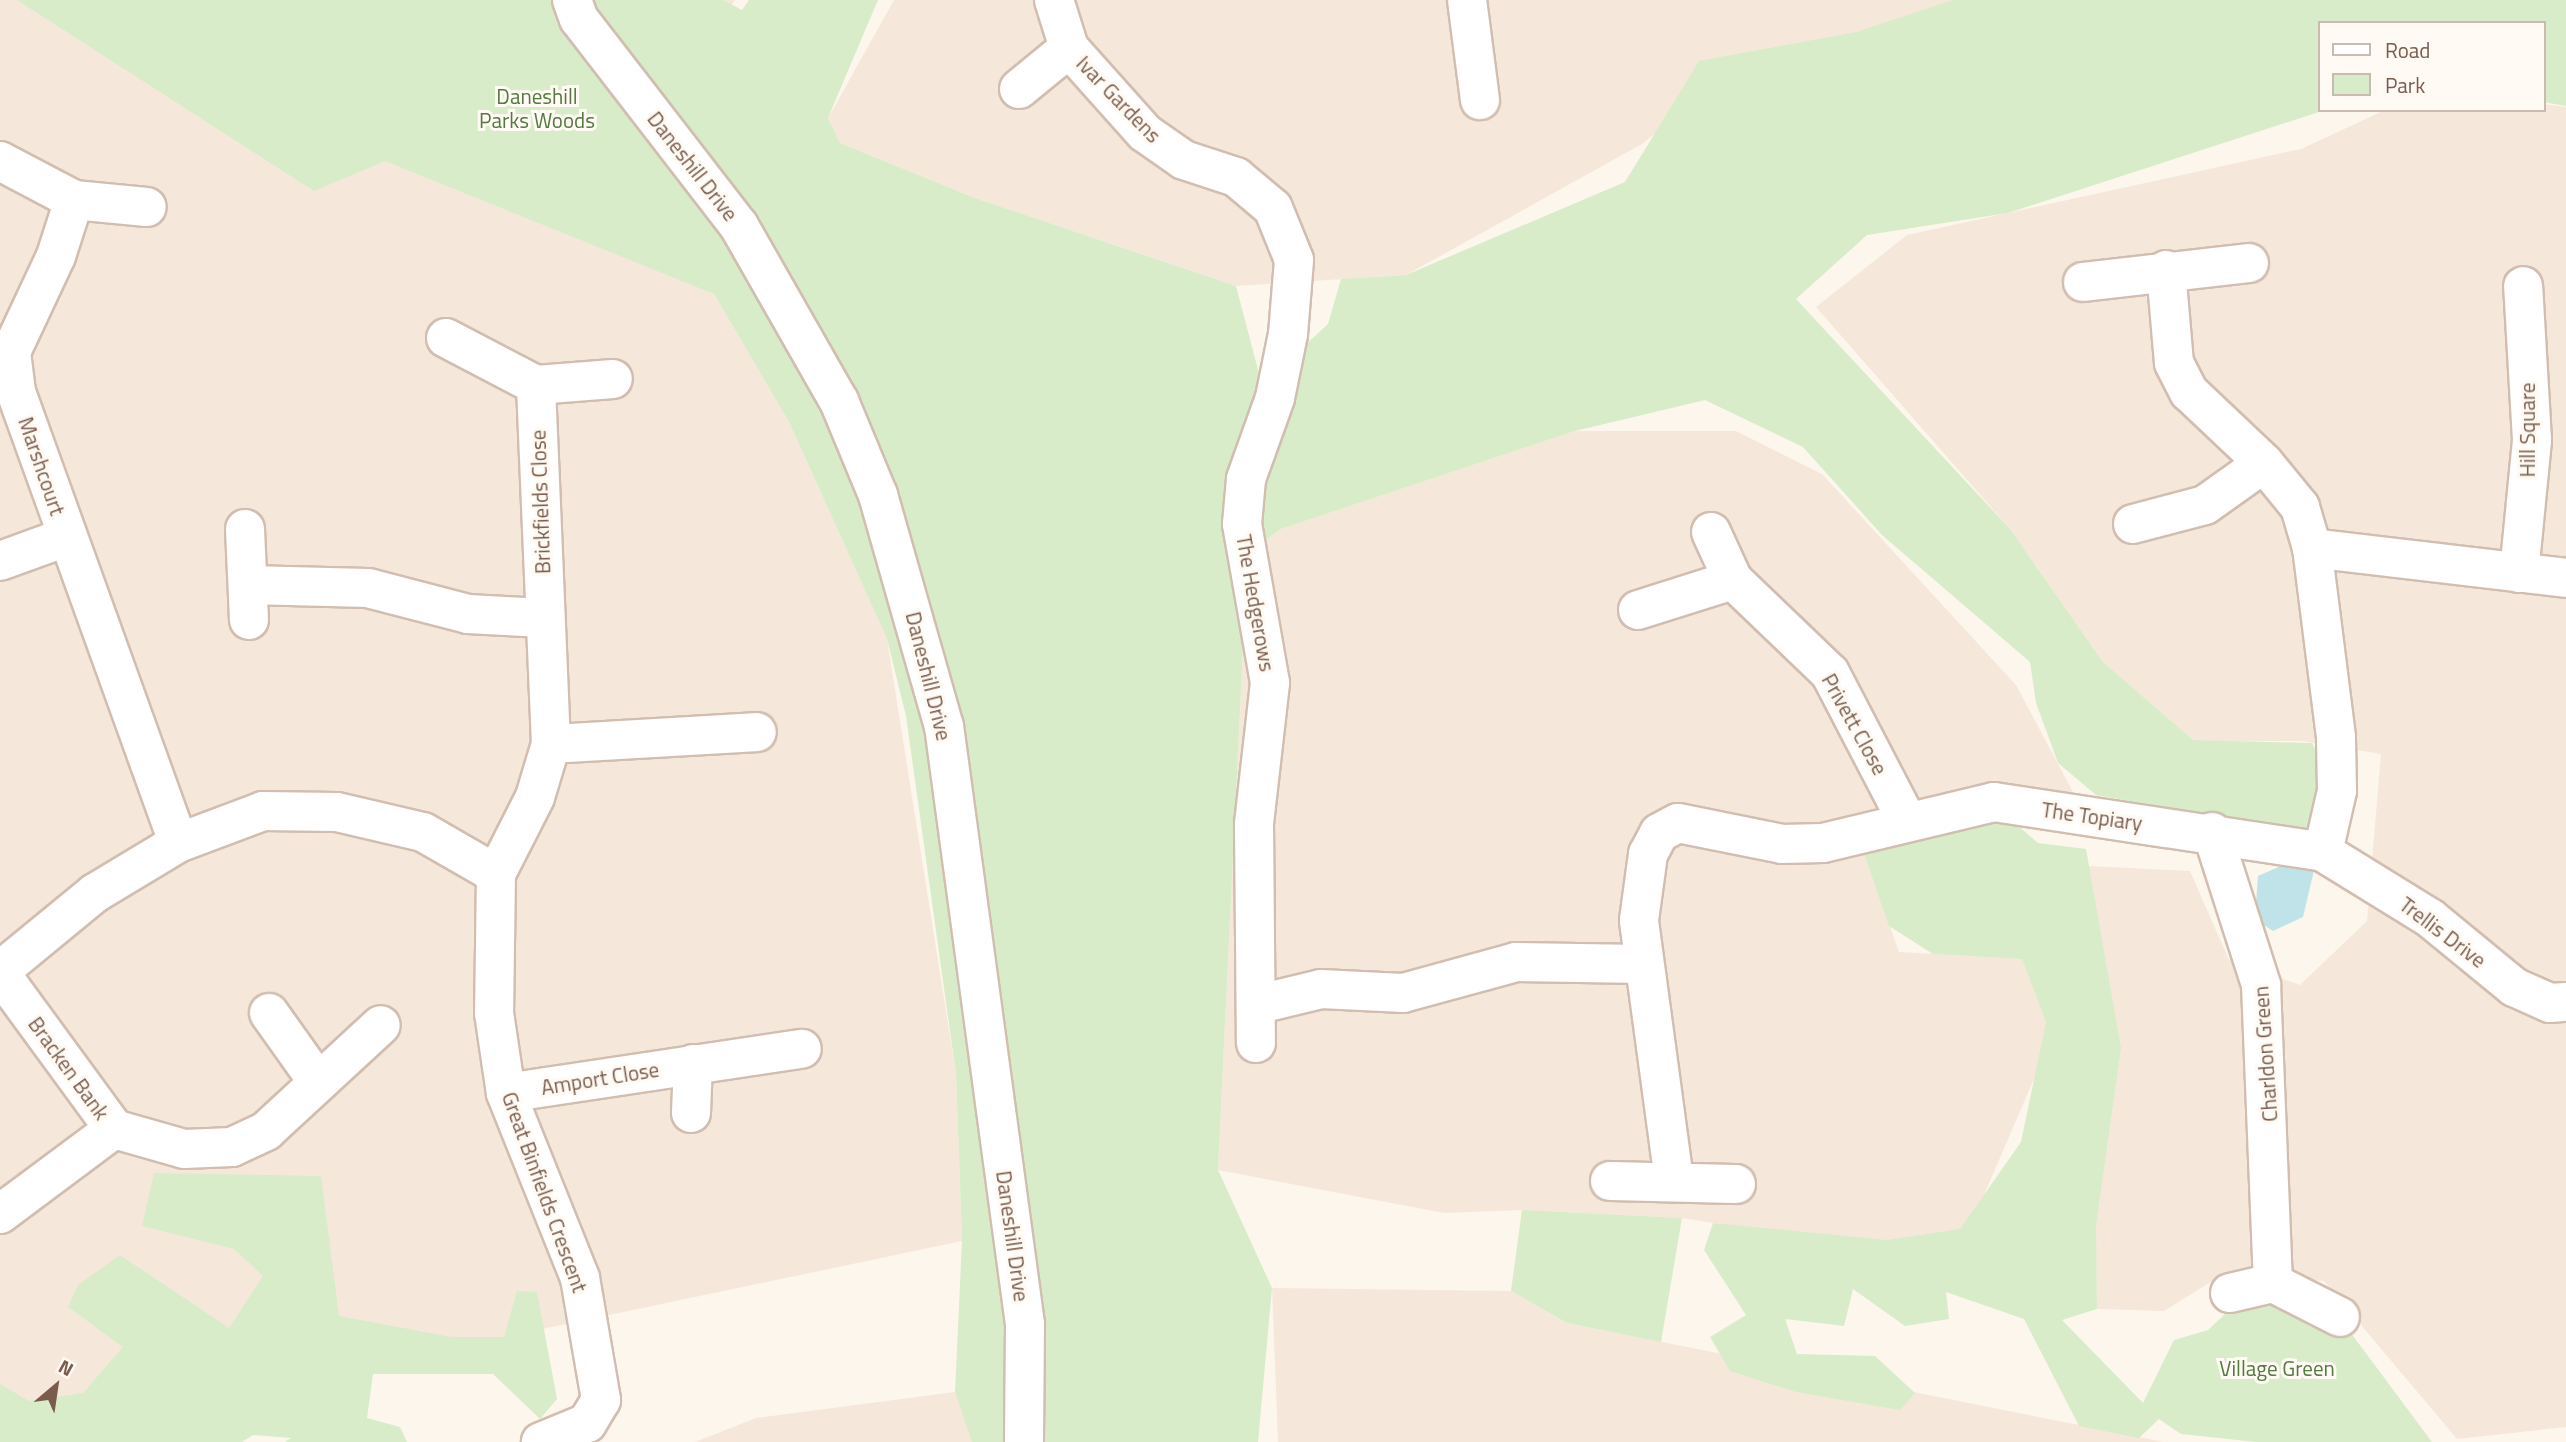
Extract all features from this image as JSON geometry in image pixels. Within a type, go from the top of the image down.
[{"type":"street","name":"Daneshill Drive","points":[[572,0],[579,19],[739,226],[839,401],[878,495],[944,726],[1025,1324],[1024,1442]]},
{"type":"street","name":"Ivar Gardens","points":[[1054,0],[1069,48],[1145,133],[1184,160],[1236,177],[1273,208],[1294,260],[1288,334]]},
{"type":"street","points":[[1467,0],[1480,100]]},
{"type":"street","name":"Ivar Gardens","points":[[1020,89],[1069,48]]},
{"type":"street","points":[[0,161],[74,200],[147,207]]},
{"type":"street","name":"Marshcourt","points":[[74,200],[56,256],[11,352],[16,392],[178,843]]},
{"type":"street","points":[[2083,282],[2166,270],[2249,263]]},
{"type":"street","points":[[2166,270],[2174,363],[2189,392],[2264,463],[2300,507],[2312,548],[2336,737],[2337,791],[2323,852]]},
{"type":"street","name":"Hill Square","points":[[2519,573],[2532,440],[2523,286]]},
{"type":"street","name":"The Hedgerows","points":[[1256,1043],[1259,1004],[1254,824],[1269,683],[1242,524],[1246,479],[1275,398],[1288,334]]},
{"type":"street","points":[[446,338],[536,385],[613,379]]},
{"type":"street","name":"Brickfields Close","points":[[496,874],[535,797],[551,744],[536,385]]},
{"type":"street","points":[[2133,524],[2205,505],[2264,463]]},
{"type":"street","points":[[245,529],[248,603],[368,588],[468,614],[544,618]]},
{"type":"street","name":"Privett Close","points":[[1711,532],[1733,580],[1830,673],[1906,818]]},
{"type":"street","name":"Marshcourt","points":[[0,561],[66,537]]},
{"type":"street","points":[[2312,548],[2566,578]]},
{"type":"street","points":[[1638,610],[1733,580]]},
{"type":"street","points":[[551,744],[757,732]]},
{"type":"street","name":"The Topiary","points":[[1674,1180],[1642,964],[1641,906],[1648,854],[1659,833],[1678,823],[1783,844],[1823,843],[1906,818],[1994,802],[2212,832],[2323,852]]},
{"type":"street","points":[[0,972],[95,893],[178,843],[263,811],[337,812],[423,832],[496,874]]},
{"type":"street","name":"Charldon Green","points":[[2212,832],[2261,985],[2273,1283]]},
{"type":"street","name":"Trellis Drive","points":[[2323,852],[2430,918],[2514,988],[2550,1003],[2566,1002]]},
{"type":"street","name":"Great Binfields Crescent","points":[[496,874],[495,1013],[506,1093],[580,1278],[601,1400],[590,1433],[541,1442]]},
{"type":"street","points":[[1259,1004],[1321,989],[1404,993],[1516,962],[1642,964]]},
{"type":"street","name":"Bracken Bank","points":[[0,972],[114,1129],[184,1149],[232,1147],[266,1131],[381,1025]]},
{"type":"street","points":[[269,1013],[318,1082]]},
{"type":"street","name":"Amport Close","points":[[506,1093],[802,1049]]},
{"type":"street","points":[[691,1113],[693,1064]]},
{"type":"street","name":"Bracken Bank","points":[[0,1214],[114,1129]]},
{"type":"street","points":[[1610,1181],[1674,1180],[1736,1184]]},
{"type":"street","points":[[2230,1293],[2273,1283],[2340,1317]]},
{"type":"shaded area","points":[[0,0],[735,0],[634,157],[789,422],[887,639],[956,1074],[962,1241],[505,1337],[0,1426]]},
{"type":"shaded area","points":[[894,0],[1998,0],[1754,55],[1642,144],[1406,275],[1236,286],[975,198],[840,143],[828,118]]},
{"type":"shaded area","points":[[2545,104],[2566,107],[2566,1427],[2457,1439],[2324,1281],[2222,1275],[2164,1311],[2097,1309],[2089,866],[2190,871],[2229,960],[2300,985],[2367,921],[2381,754],[2302,741],[2194,741],[2103,662],[2010,529],[1816,307],[1907,235],[2301,149],[2381,112],[2545,112]]},
{"type":"shaded area","points":[[1575,431],[1736,431],[1822,474],[2016,685],[2074,794],[1991,786],[1850,814],[1899,952],[2022,959],[2052,1037],[1956,1260],[1681,1218],[1522,1210],[1444,1213],[1218,1170],[1243,648],[1233,563],[1281,529]]},
{"type":"shaded area","points":[[1272,1288],[1511,1291],[1567,1323],[2164,1442],[1278,1442]]},
{"type":"shaded area","points":[[955,1392],[975,1442],[695,1442],[756,1418]]},
{"type":"green space","name":"Daneshill Parks Woods","points":[[17,0],[723,0],[742,10],[749,0],[878,0],[828,118],[840,143],[975,198],[1236,286],[1262,385],[1328,324],[1341,279],[1406,275],[1625,182],[1699,61],[1856,32],[1953,0],[2566,0],[2566,106],[2545,102],[2545,21],[2318,21],[2319,112],[2008,213],[1867,235],[1796,299],[2010,529],[2103,662],[2193,740],[2312,743],[2337,791],[2315,833],[2096,795],[2058,763],[2036,703],[2030,662],[1882,535],[1803,447],[1705,400],[1575,431],[1281,529],[1233,563],[1243,648],[1218,1170],[1272,1288],[1258,1442],[972,1442],[955,1392],[962,1241],[956,1074],[906,716],[887,639],[789,422],[714,294],[385,161],[314,191]]},
{"type":"green space","name":"Village Green","points":[[2005,815],[2038,843],[2086,849],[2121,1048],[2096,1225],[2097,1309],[2062,1320],[2143,1403],[2174,1340],[2208,1330],[2225,1314],[2228,1293],[2339,1317],[2432,1442],[2256,1442],[2181,1434],[2159,1419],[2139,1438],[2079,1426],[2024,1319],[1946,1292],[1949,1319],[1905,1326],[1853,1289],[1844,1326],[1785,1319],[1797,1354],[1875,1356],[1915,1393],[1900,1410],[1796,1392],[1730,1371],[1710,1337],[1746,1315],[1704,1250],[1713,1223],[1887,1240],[1960,1229],[2021,1142],[2046,1022],[2022,959],[1933,954],[1889,926],[1853,822]]},
{"type":"green space","points":[[154,1173],[321,1176],[339,1316],[452,1337],[504,1337],[517,1291],[537,1292],[557,1399],[540,1419],[493,1374],[373,1374],[367,1418],[400,1427],[407,1442],[285,1442],[291,1438],[253,1435],[242,1442],[0,1442],[0,1384],[29,1401],[83,1393],[123,1347],[68,1307],[78,1285],[120,1255],[229,1328],[263,1276],[234,1249],[142,1226]]},
{"type":"green space","points":[[1522,1210],[1682,1218],[1661,1342],[1567,1323],[1511,1291]]},
{"type":"water","points":[[2292,861],[2315,866],[2303,917],[2273,931],[2255,919],[2258,876]]}]
